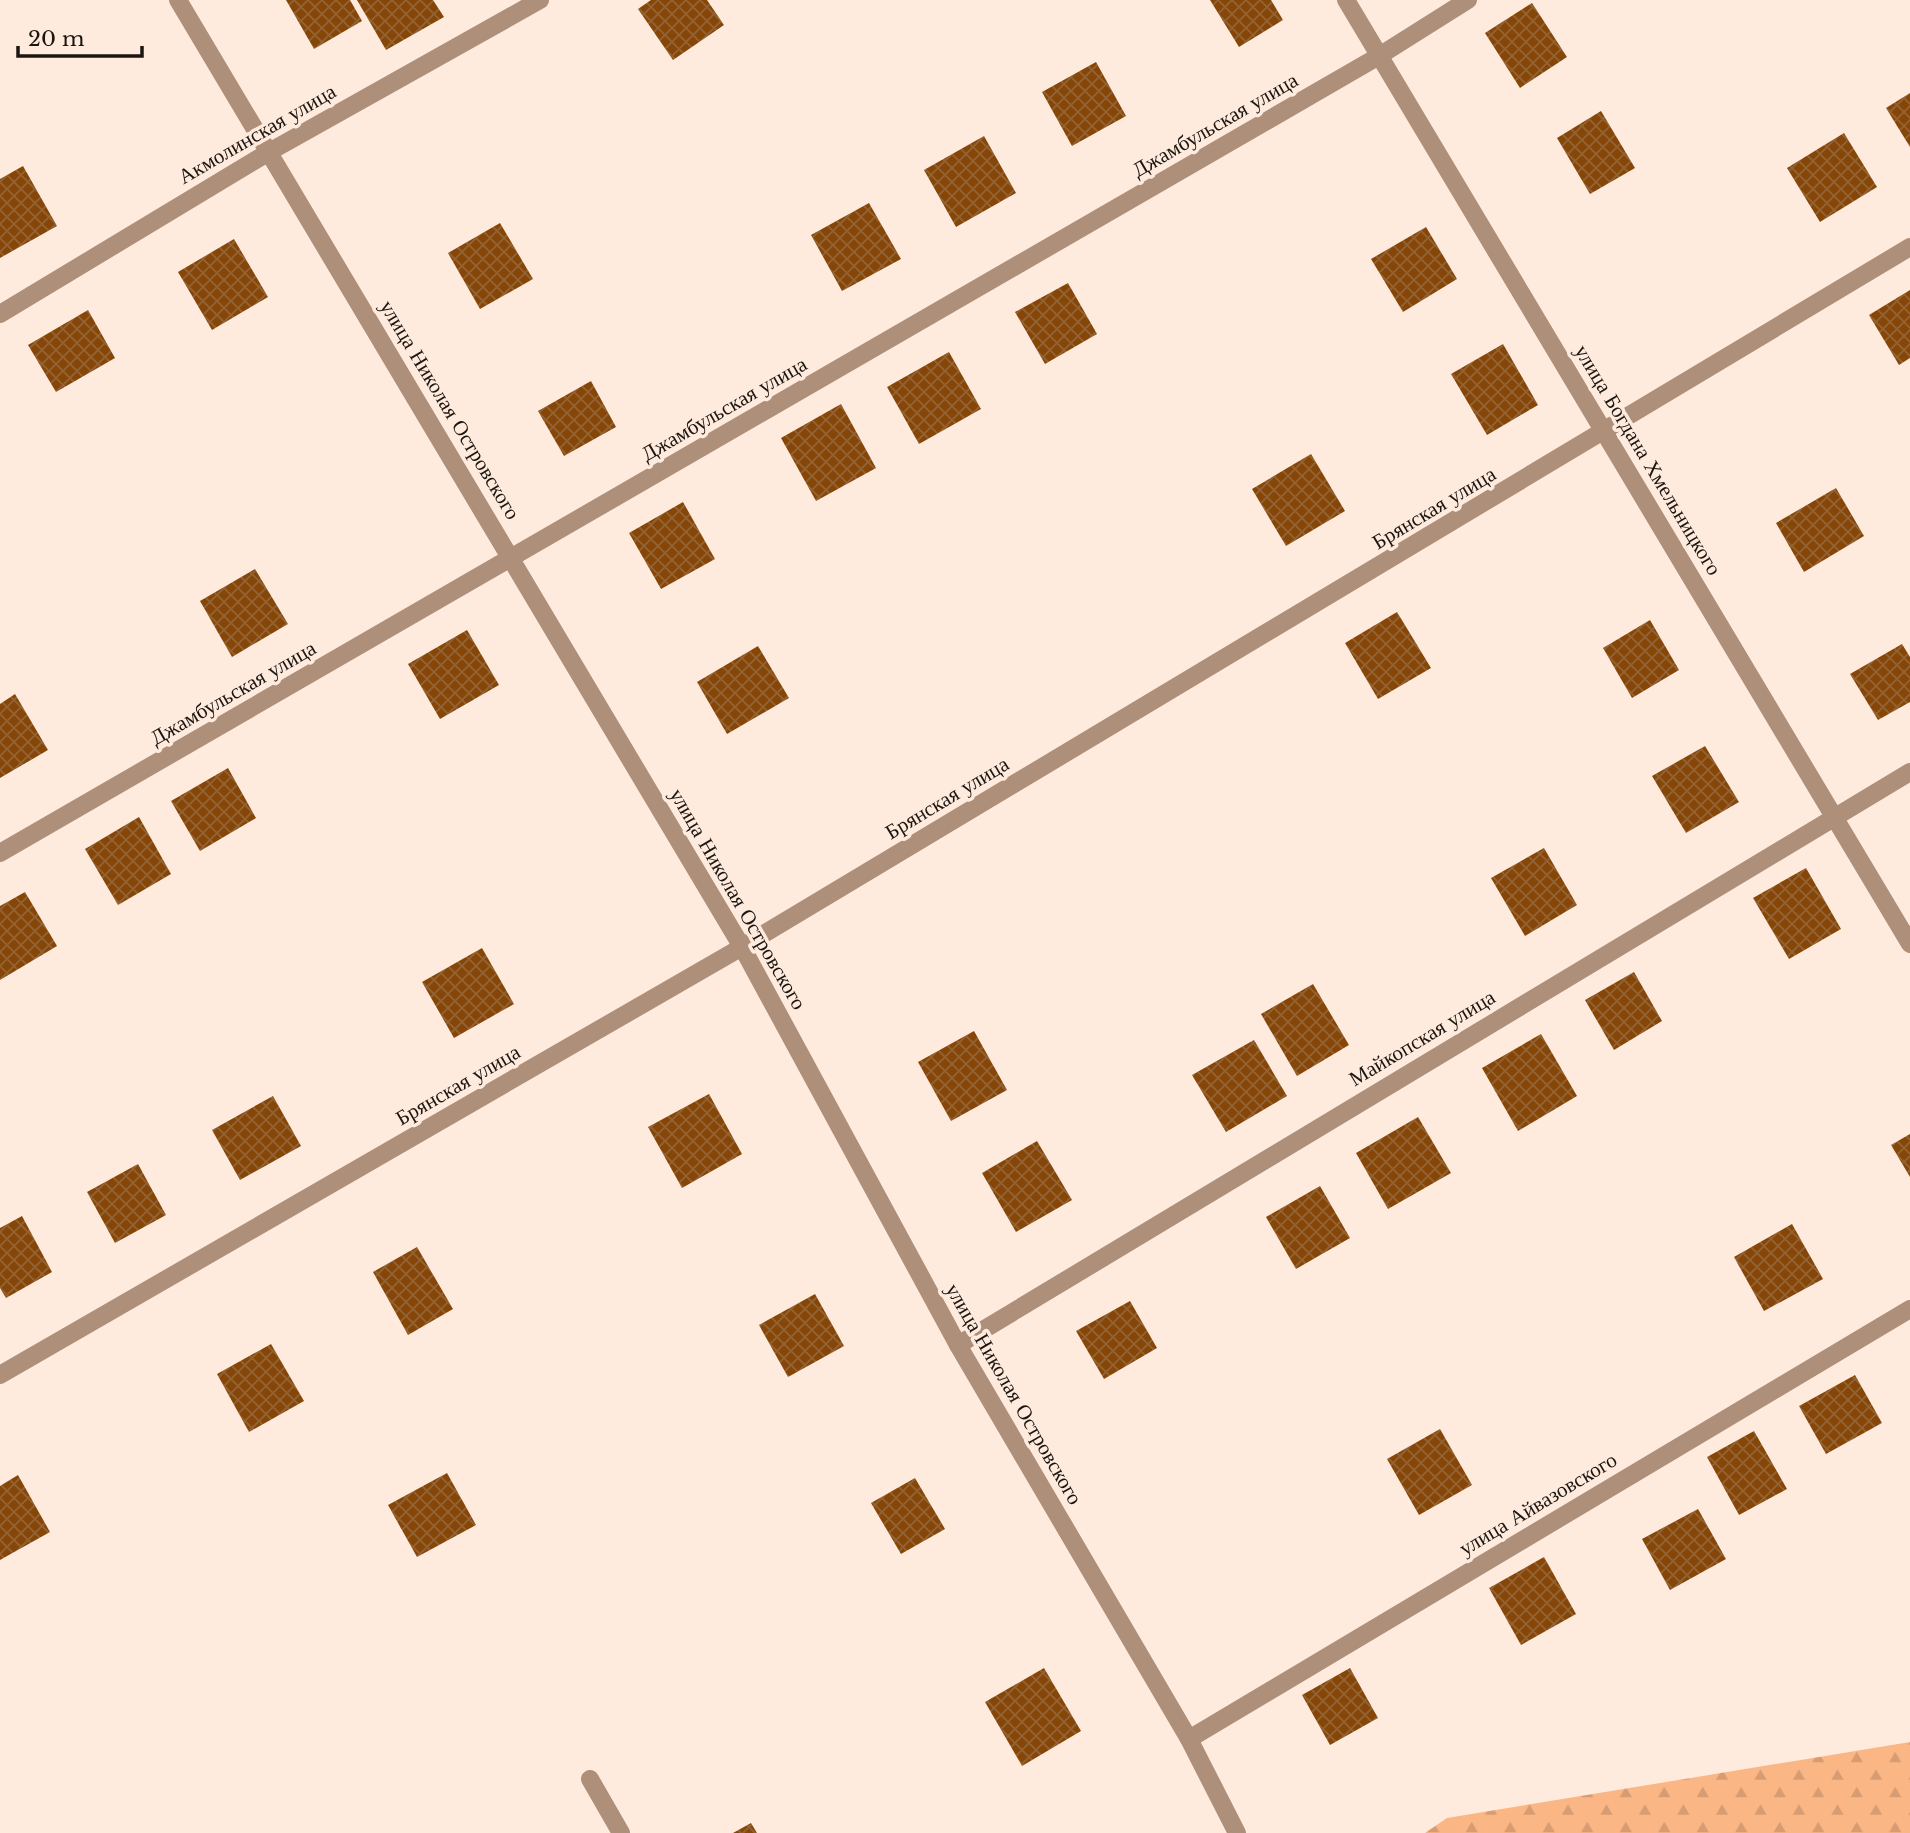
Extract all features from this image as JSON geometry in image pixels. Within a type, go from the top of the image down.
[{"type":"street","name":"улица Николая Островского","points":[[178,0],[742,947],[958,1345],[1189,1739],[1237,1833]]},
{"type":"street","name":"Акмолинская улица","points":[[0,314],[269,152],[540,0]]},
{"type":"street","name":"улица Богдана Хмельницкого","points":[[1346,0],[1910,944]]},
{"type":"street","name":"Джамбульская улица","points":[[0,853],[1379,57],[1468,0]]},
{"type":"street","name":"Брянская улица","points":[[0,1375],[742,947],[1605,433],[1910,247]]},
{"type":"street","name":"Майкопская улица","points":[[958,1345],[1834,815],[1910,772]]},
{"type":"street","name":"улица Айвазовского","points":[[1189,1739],[1910,1309]]},
{"type":"street","points":[[590,1779],[621,1833]]},
{"type":"green space","points":[[1910,1742],[1910,1833],[1425,1833],[1447,1818]]},
{"type":"building","points":[[286,0],[350,0],[362,21],[314,49]]},
{"type":"building","points":[[357,0],[433,0],[444,17],[386,50]]},
{"type":"building","points":[[651,0],[707,0],[724,25],[673,60],[638,9]]},
{"type":"building","points":[[1210,0],[1271,0],[1283,20],[1239,47]]},
{"type":"building","points":[[1532,3],[1567,57],[1520,88],[1485,33]]},
{"type":"building","points":[[1096,62],[1126,116],[1072,146],[1042,92]]},
{"type":"building","points":[[1910,93],[1910,147],[1886,108]]},
{"type":"building","points":[[1601,111],[1635,168],[1590,194],[1557,138]]},
{"type":"building","points":[[1844,133],[1877,187],[1820,222],[1787,168]]},
{"type":"building","points":[[984,136],[1016,193],[956,227],[924,170]]},
{"type":"building","points":[[23,166],[57,226],[0,258],[0,179]]},
{"type":"building","points":[[869,203],[901,259],[842,291],[811,235]]},
{"type":"building","points":[[500,223],[533,279],[480,309],[448,253]]},
{"type":"building","points":[[1426,227],[1457,279],[1403,312],[1371,259]]},
{"type":"building","points":[[234,239],[268,297],[212,330],[178,272]]},
{"type":"building","points":[[1068,283],[1097,334],[1045,364],[1015,312]]},
{"type":"building","points":[[1910,290],[1910,358],[1899,365],[1869,315]]},
{"type":"building","points":[[88,310],[115,358],[56,392],[28,345]]},
{"type":"building","points":[[1503,344],[1538,405],[1487,435],[1451,374]]},
{"type":"building","points":[[949,352],[981,409],[919,444],[887,387]]},
{"type":"building","points":[[591,381],[616,427],[564,456],[538,411]]},
{"type":"building","points":[[841,404],[876,468],[816,501],[781,438]]},
{"type":"building","points":[[1311,454],[1345,511],[1286,546],[1252,489]]},
{"type":"building","points":[[1836,488],[1864,536],[1804,572],[1776,523]]},
{"type":"building","points":[[683,502],[715,559],[661,589],[629,533]]},
{"type":"building","points":[[255,569],[288,624],[232,657],[200,601]]},
{"type":"building","points":[[1397,612],[1431,668],[1378,699],[1345,643]]},
{"type":"building","points":[[1650,620],[1679,670],[1632,698],[1603,648]]},
{"type":"building","points":[[467,630],[499,685],[440,719],[408,664]]},
{"type":"building","points":[[1902,644],[1910,657],[1910,702],[1878,720],[1850,674]]},
{"type":"building","points":[[758,646],[789,698],[727,734],[697,682]]},
{"type":"building","points":[[15,694],[48,750],[0,778],[0,704]]},
{"type":"building","points":[[1705,746],[1739,802],[1686,833],[1652,776]]},
{"type":"building","points":[[228,768],[256,818],[200,851],[171,801]]},
{"type":"building","points":[[139,817],[171,874],[118,905],[85,849]]},
{"type":"building","points":[[1544,848],[1577,905],[1525,936],[1491,878]]},
{"type":"building","points":[[1806,868],[1841,929],[1789,959],[1753,898]]},
{"type":"building","points":[[25,892],[57,946],[0,980],[0,906]]},
{"type":"building","points":[[482,948],[514,1004],[454,1038],[422,982]]},
{"type":"building","points":[[1634,972],[1662,1021],[1614,1050],[1585,1000]]},
{"type":"building","points":[[1313,984],[1349,1045],[1297,1076],[1261,1014]]},
{"type":"building","points":[[974,1031],[1007,1090],[951,1121],[918,1062]]},
{"type":"building","points":[[1541,1034],[1577,1096],[1518,1131],[1482,1068]]},
{"type":"building","points":[[1254,1040],[1287,1096],[1226,1132],[1192,1075]]},
{"type":"building","points":[[709,1094],[742,1154],[682,1188],[648,1127]]},
{"type":"building","points":[[273,1096],[301,1146],[240,1180],[212,1130]]},
{"type":"building","points":[[1418,1117],[1451,1173],[1388,1209],[1356,1153]]},
{"type":"building","points":[[1910,1134],[1910,1177],[1891,1145]]},
{"type":"building","points":[[1037,1141],[1072,1200],[1016,1232],[982,1173]]},
{"type":"building","points":[[138,1164],[166,1215],[115,1243],[87,1192]]},
{"type":"building","points":[[1320,1186],[1350,1238],[1296,1269],[1266,1217]]},
{"type":"building","points":[[22,1216],[52,1272],[6,1298],[0,1288],[0,1228]]},
{"type":"building","points":[[1792,1224],[1823,1279],[1764,1311],[1734,1257]]},
{"type":"building","points":[[417,1247],[453,1309],[408,1335],[373,1272]]},
{"type":"building","points":[[815,1294],[844,1346],[788,1377],[759,1325]]},
{"type":"building","points":[[1130,1301],[1157,1348],[1104,1379],[1076,1331]]},
{"type":"building","points":[[271,1344],[304,1401],[249,1432],[217,1374]]},
{"type":"building","points":[[1855,1375],[1882,1423],[1826,1454],[1799,1406]]},
{"type":"building","points":[[1440,1429],[1472,1485],[1419,1515],[1387,1459]]},
{"type":"building","points":[[1754,1431],[1787,1489],[1739,1515],[1707,1457]]},
{"type":"building","points":[[447,1473],[476,1525],[417,1557],[388,1505]]},
{"type":"building","points":[[18,1475],[50,1532],[0,1560],[0,1486]]},
{"type":"building","points":[[915,1478],[945,1529],[901,1554],[871,1503]]},
{"type":"building","points":[[1698,1509],[1726,1559],[1670,1590],[1642,1539]]},
{"type":"building","points":[[1544,1557],[1576,1614],[1521,1645],[1489,1588]]},
{"type":"building","points":[[1044,1668],[1081,1731],[1022,1766],[985,1702]]},
{"type":"building","points":[[1350,1668],[1378,1718],[1330,1745],[1302,1695]]},
{"type":"building","points":[[751,1823],[757,1833],[733,1833]]}]
